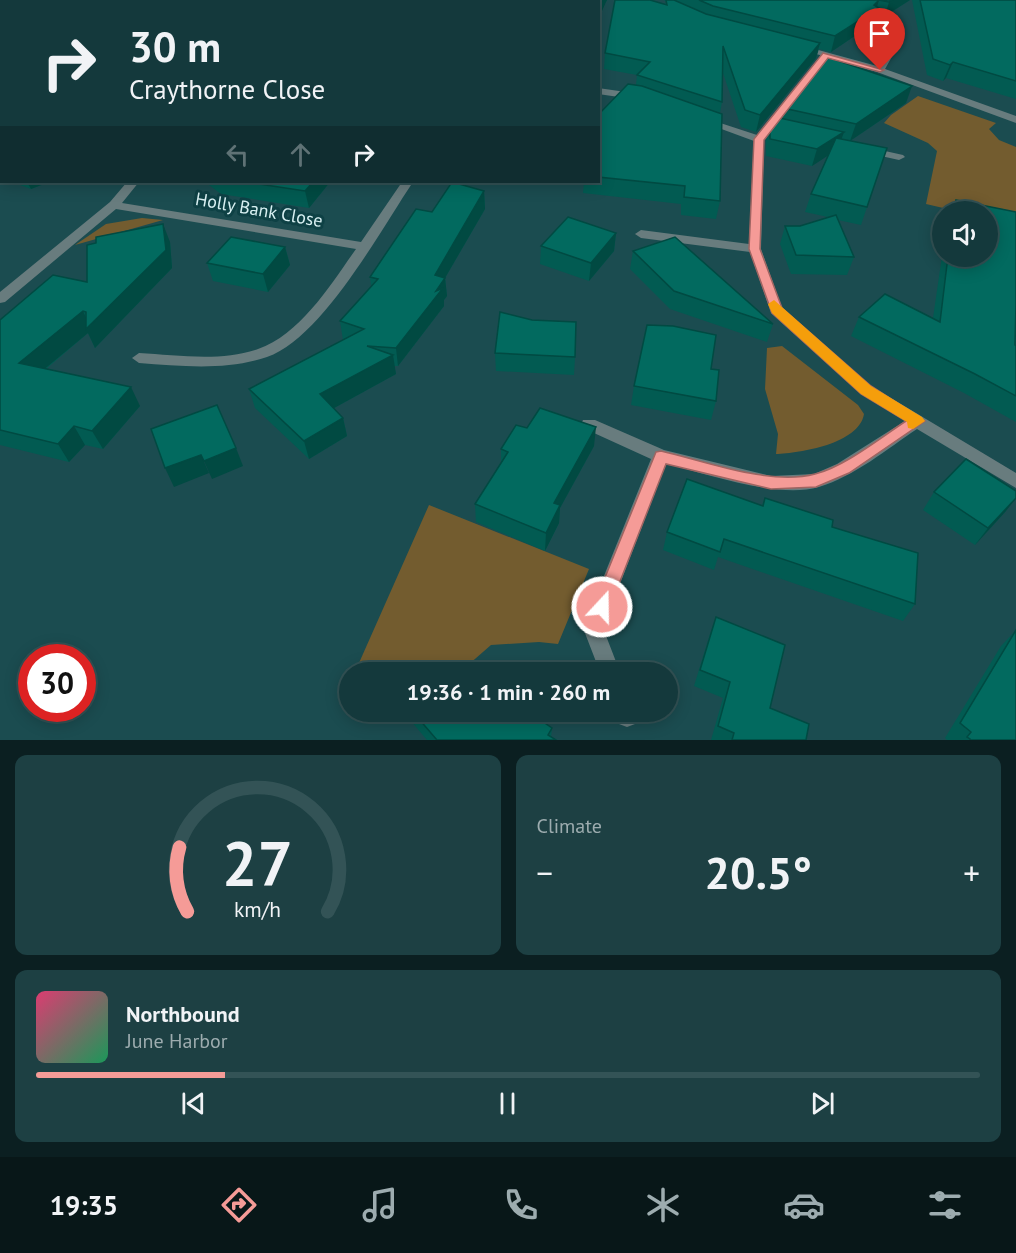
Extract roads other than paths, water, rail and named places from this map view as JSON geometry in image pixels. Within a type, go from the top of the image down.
[{"type":"street","points":[[876,20],[883,21],[894,46],[880,70]]},
{"type":"street","points":[[794,47],[822,59],[880,70],[1016,120]]},
{"type":"street","points":[[759,139],[774,129],[804,82]]},
{"type":"street","points":[[600,91],[653,101]]},
{"type":"street","points":[[694,117],[759,139]]},
{"type":"street","points":[[759,139],[754,249],[776,310],[866,390],[1016,481]]},
{"type":"street","points":[[856,147],[899,157]]},
{"type":"street","points":[[0,299],[114,205],[132,183]]},
{"type":"street","points":[[139,358],[213,362],[244,357],[277,346],[311,318],[406,183]]},
{"type":"street","name":"Holly Bank Close","points":[[114,205],[363,246]]},
{"type":"street","points":[[641,234],[754,249]]},
{"type":"street","points":[[589,424],[661,456],[771,483],[816,481],[843,468],[917,421]]},
{"type":"street","points":[[606,662],[593,628],[661,456]]}]
